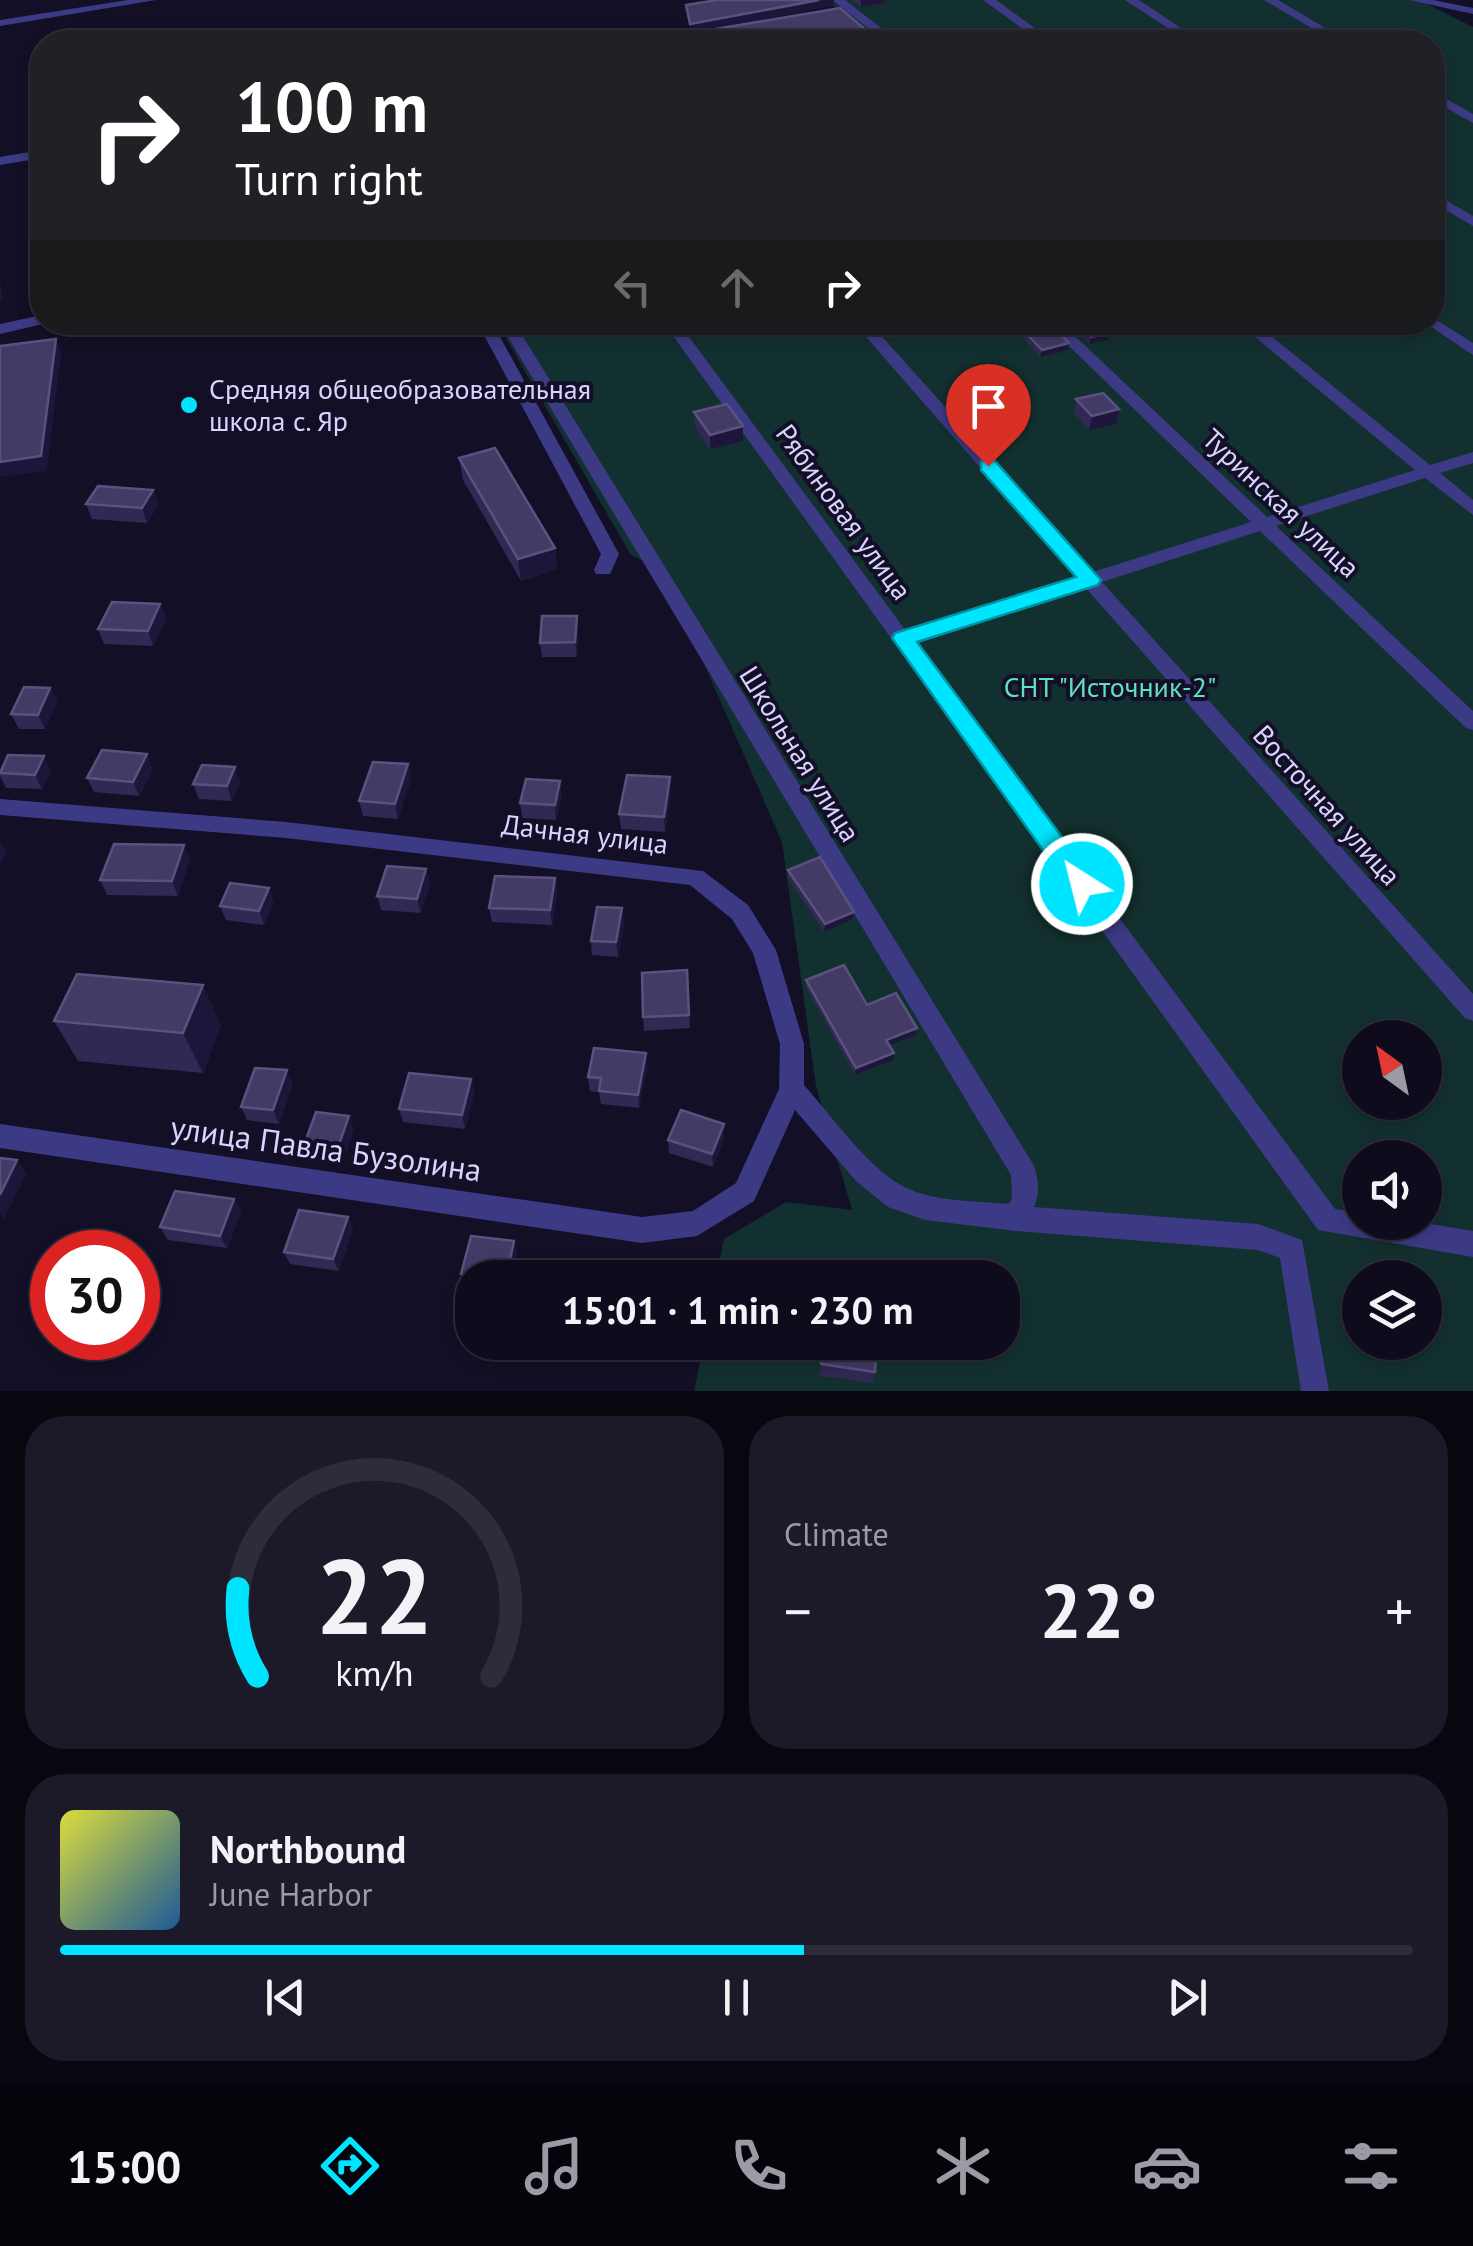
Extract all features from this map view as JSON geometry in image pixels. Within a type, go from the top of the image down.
[{"type":"street","points":[[0,23],[150,0]]},
{"type":"street","points":[[838,0],[877,30]]},
{"type":"street","points":[[989,0],[1031,30]]},
{"type":"street","points":[[1131,0],[1177,30]]},
{"type":"street","points":[[1270,0],[1322,30]]},
{"type":"street","points":[[1415,0],[1473,11]]},
{"type":"street","points":[[830,14],[850,10]]},
{"type":"street","points":[[1445,103],[1473,119]]},
{"type":"street","points":[[0,161],[30,156]]},
{"type":"street","points":[[1445,204],[1473,222]]},
{"type":"street","points":[[0,329],[30,323]]},
{"type":"street","points":[[1445,330],[1473,350]]},
{"type":"street","points":[[491,335],[610,554],[603,570]]},
{"type":"street","name":"Школьная улица","points":[[514,335],[1024,1173],[1026,1198],[1016,1218]]},
{"type":"street","name":"Рябиновая улица","points":[[680,335],[1327,1220],[1473,1244]]},
{"type":"street","name":"Восточная улица","points":[[872,335],[1473,1011]]},
{"type":"street","name":"Туринская улица","points":[[1065,335],[1473,722]]},
{"type":"street","points":[[1260,335],[1473,509]]},
{"type":"street","points":[[903,638],[1473,457]]},
{"type":"street","name":"Дачная улица","points":[[0,807],[286,830],[695,877],[740,912],[764,950],[792,1044],[792,1089],[745,1192],[697,1222],[642,1230]]},
{"type":"street","points":[[792,1089],[865,1172],[898,1198],[925,1207],[1016,1218],[1258,1236],[1292,1249],[1315,1391]]},
{"type":"street","name":"улица Павла Бузолина","points":[[0,1136],[642,1230]]},
{"type":"green space","name":"СНТ \"Источник-2\"","points":[[825,0],[1419,0],[1473,27],[1473,1391],[694,1391],[700,1360],[1020,1360],[1020,1260],[720,1260],[724,1239],[786,1202],[852,1210],[816,1086],[782,842],[663,570],[631,555],[504,335],[1445,335],[1445,30],[862,30]]},
{"type":"building","points":[[717,0],[819,0],[690,24],[686,5]]},
{"type":"building","points":[[840,8],[866,30],[710,30]]},
{"type":"building","points":[[1028,335],[1061,335],[1069,343],[1042,350]]},
{"type":"building","points":[[56,339],[41,456],[0,462],[0,346]]},
{"type":"building","points":[[1103,393],[1119,409],[1092,416],[1076,399]]},
{"type":"building","points":[[727,404],[743,426],[710,435],[694,412]]},
{"type":"building","points":[[495,448],[555,548],[518,559],[459,458]]},
{"type":"building","points":[[98,486],[153,490],[142,508],[86,504]]},
{"type":"building","points":[[112,602],[160,604],[148,631],[98,629]]},
{"type":"building","points":[[542,616],[577,616],[575,642],[540,643]]},
{"type":"building","points":[[24,687],[50,688],[38,715],[11,714]]},
{"type":"building","points":[[102,750],[147,754],[133,782],[87,778]]},
{"type":"building","points":[[8,755],[44,756],[35,775],[0,773]]},
{"type":"building","points":[[373,762],[408,764],[395,804],[359,801]]},
{"type":"building","points":[[202,765],[235,767],[227,786],[193,784]]},
{"type":"building","points":[[627,775],[670,777],[664,817],[619,814]]},
{"type":"building","points":[[526,779],[560,781],[555,805],[520,803]]},
{"type":"building","points":[[114,844],[184,845],[172,881],[100,880]]},
{"type":"building","points":[[820,857],[854,912],[825,924],[788,870]]},
{"type":"building","points":[[387,866],[426,869],[417,899],[377,896]]},
{"type":"building","points":[[495,876],[555,878],[550,910],[489,908]]},
{"type":"building","points":[[230,883],[269,888],[259,911],[220,906]]},
{"type":"building","points":[[597,907],[622,908],[616,942],[591,941]]},
{"type":"building","points":[[844,965],[867,1005],[896,993],[917,1028],[886,1040],[894,1053],[856,1068],[806,980]]},
{"type":"building","points":[[687,970],[689,1015],[643,1017],[642,973]]},
{"type":"building","points":[[77,974],[203,985],[183,1033],[54,1021]]},
{"type":"building","points":[[594,1048],[646,1053],[638,1095],[599,1091],[601,1078],[588,1077]]},
{"type":"building","points":[[255,1068],[287,1070],[273,1110],[241,1107]]},
{"type":"building","points":[[409,1073],[471,1079],[462,1115],[399,1109]]},
{"type":"building","points":[[681,1110],[724,1124],[712,1154],[668,1140]]},
{"type":"building","points":[[316,1112],[349,1116],[337,1150],[304,1145]]},
{"type":"building","points":[[0,1158],[17,1160],[0,1195]]},
{"type":"building","points":[[175,1191],[234,1199],[220,1236],[160,1227]]},
{"type":"building","points":[[299,1210],[348,1217],[333,1259],[284,1252]]},
{"type":"building","points":[[471,1236],[514,1241],[510,1260],[465,1260]]},
{"type":"building","points":[[821,1360],[876,1360],[875,1372],[821,1364]]},
{"type":"place","name":"Средняя общеобразовательная школа с. Яр","points":[[189,405]]},
{"type":"route","points":[[988,466],[1090,580],[903,638],[1082,884]]}]
